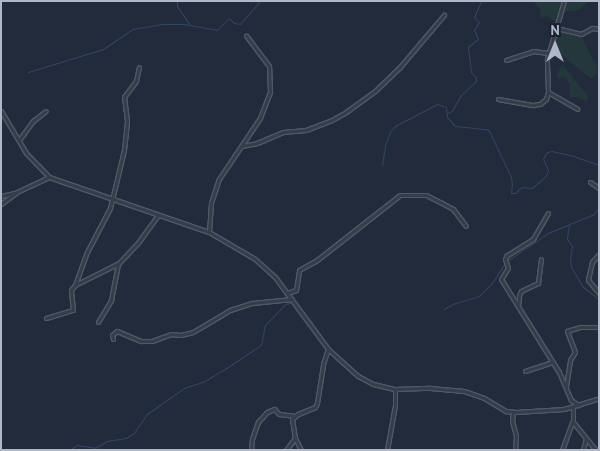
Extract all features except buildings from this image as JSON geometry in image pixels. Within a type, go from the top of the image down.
[{"type":"street","points":[[498,99],[538,104],[546,99],[548,92],[546,70],[548,53],[564,1]]},
{"type":"street","points":[[242,146],[257,143],[283,132],[306,130],[330,121],[346,112],[375,91],[399,68],[444,15]]},
{"type":"street","points":[[556,28],[581,34],[592,28],[599,29]]},
{"type":"street","points":[[210,232],[213,194],[223,172],[242,146],[266,107],[271,80],[270,66],[246,36]]},
{"type":"street","points":[[506,60],[533,51],[548,53]]},
{"type":"street","points":[[46,318],[73,310],[71,290],[75,285],[87,252],[108,212],[112,200],[124,150],[127,121],[124,97],[136,81],[139,67]]},
{"type":"street","points":[[548,92],[577,109]]},
{"type":"street","points":[[19,140],[33,120],[46,111]]},
{"type":"street","points":[[1,112],[37,166],[49,177],[210,232],[265,267],[292,299],[328,349],[358,376],[373,384],[395,388],[430,388],[464,391],[513,412],[573,407],[599,398]]},
{"type":"street","points":[[1,196],[17,192],[49,177]]},
{"type":"street","points":[[590,182],[599,188]]},
{"type":"street","points":[[1,204],[17,192]]},
{"type":"street","points":[[287,293],[296,290],[299,270],[317,260],[400,194],[426,195],[453,209],[466,226]]},
{"type":"street","points":[[548,213],[535,237],[507,255],[505,259],[508,268],[501,279],[553,362],[571,400],[579,405]]},
{"type":"street","points":[[75,285],[119,263],[137,244],[158,215]]},
{"type":"street","points":[[599,254],[592,262],[588,280],[599,293]]},
{"type":"street","points":[[518,307],[518,296],[522,291],[539,281],[541,259]]},
{"type":"street","points":[[98,322],[111,300],[119,263]]},
{"type":"street","points":[[113,338],[112,335],[117,331],[141,341],[152,341],[172,334],[181,335],[193,332],[230,310],[252,303],[292,299]]},
{"type":"street","points":[[566,388],[569,363],[575,352],[567,331],[580,326],[599,327]]},
{"type":"street","points":[[251,450],[252,439],[258,422],[267,412],[274,409],[279,414],[295,416],[311,410],[317,403],[323,364],[328,349]]},
{"type":"street","points":[[525,371],[553,362]]},
{"type":"street","points":[[387,450],[393,421],[395,388]]},
{"type":"street","points":[[562,450],[572,420],[573,407]]},
{"type":"street","points":[[513,412],[512,421],[516,436],[515,450]]},
{"type":"street","points":[[295,416],[292,422],[295,438],[301,450]]},
{"type":"street","points":[[572,420],[596,449]]},
{"type":"street","points":[[583,450],[586,437]]},
{"type":"street","points":[[286,450],[295,438]]},
{"type":"green space","points":[[533,1],[562,1],[556,22],[547,16],[540,18],[541,11]]},
{"type":"green space","points":[[564,1],[590,1],[579,10],[562,12]]},
{"type":"green space","points":[[556,29],[581,35],[594,62],[598,65],[596,74],[591,79],[551,46]]},
{"type":"green space","points":[[562,64],[588,96],[587,102],[578,97],[570,97],[570,85],[566,79],[562,77],[558,79],[557,75]]},
{"type":"waterway","points":[[177,1],[177,6],[189,24]]},
{"type":"waterway","points":[[28,72],[103,49],[133,29],[162,24],[184,24],[217,30],[229,18],[234,23],[240,24],[260,1]]},
{"type":"waterway","points":[[447,113],[452,111],[461,95],[476,81],[471,72],[468,47],[478,39],[474,30],[479,22],[474,17],[481,1]]},
{"type":"waterway","points":[[382,165],[385,145],[390,132],[395,126],[437,104],[446,107],[447,117],[455,126],[486,129],[489,131],[511,177],[511,193],[515,193],[522,187],[532,188],[546,176],[548,170],[543,159],[547,152],[552,151],[573,156],[599,165]]},
{"type":"waterway","points":[[507,261],[548,233],[594,214],[599,207]]},
{"type":"waterway","points":[[569,224],[567,239],[572,246],[571,267],[583,287],[599,299]]},
{"type":"waterway","points":[[444,309],[455,303],[479,296],[492,283],[505,263]]},
{"type":"waterway","points":[[70,450],[77,445],[95,448],[107,441],[126,438],[134,433],[147,414],[184,388],[203,382],[261,345],[265,325],[285,304],[290,303]]}]
